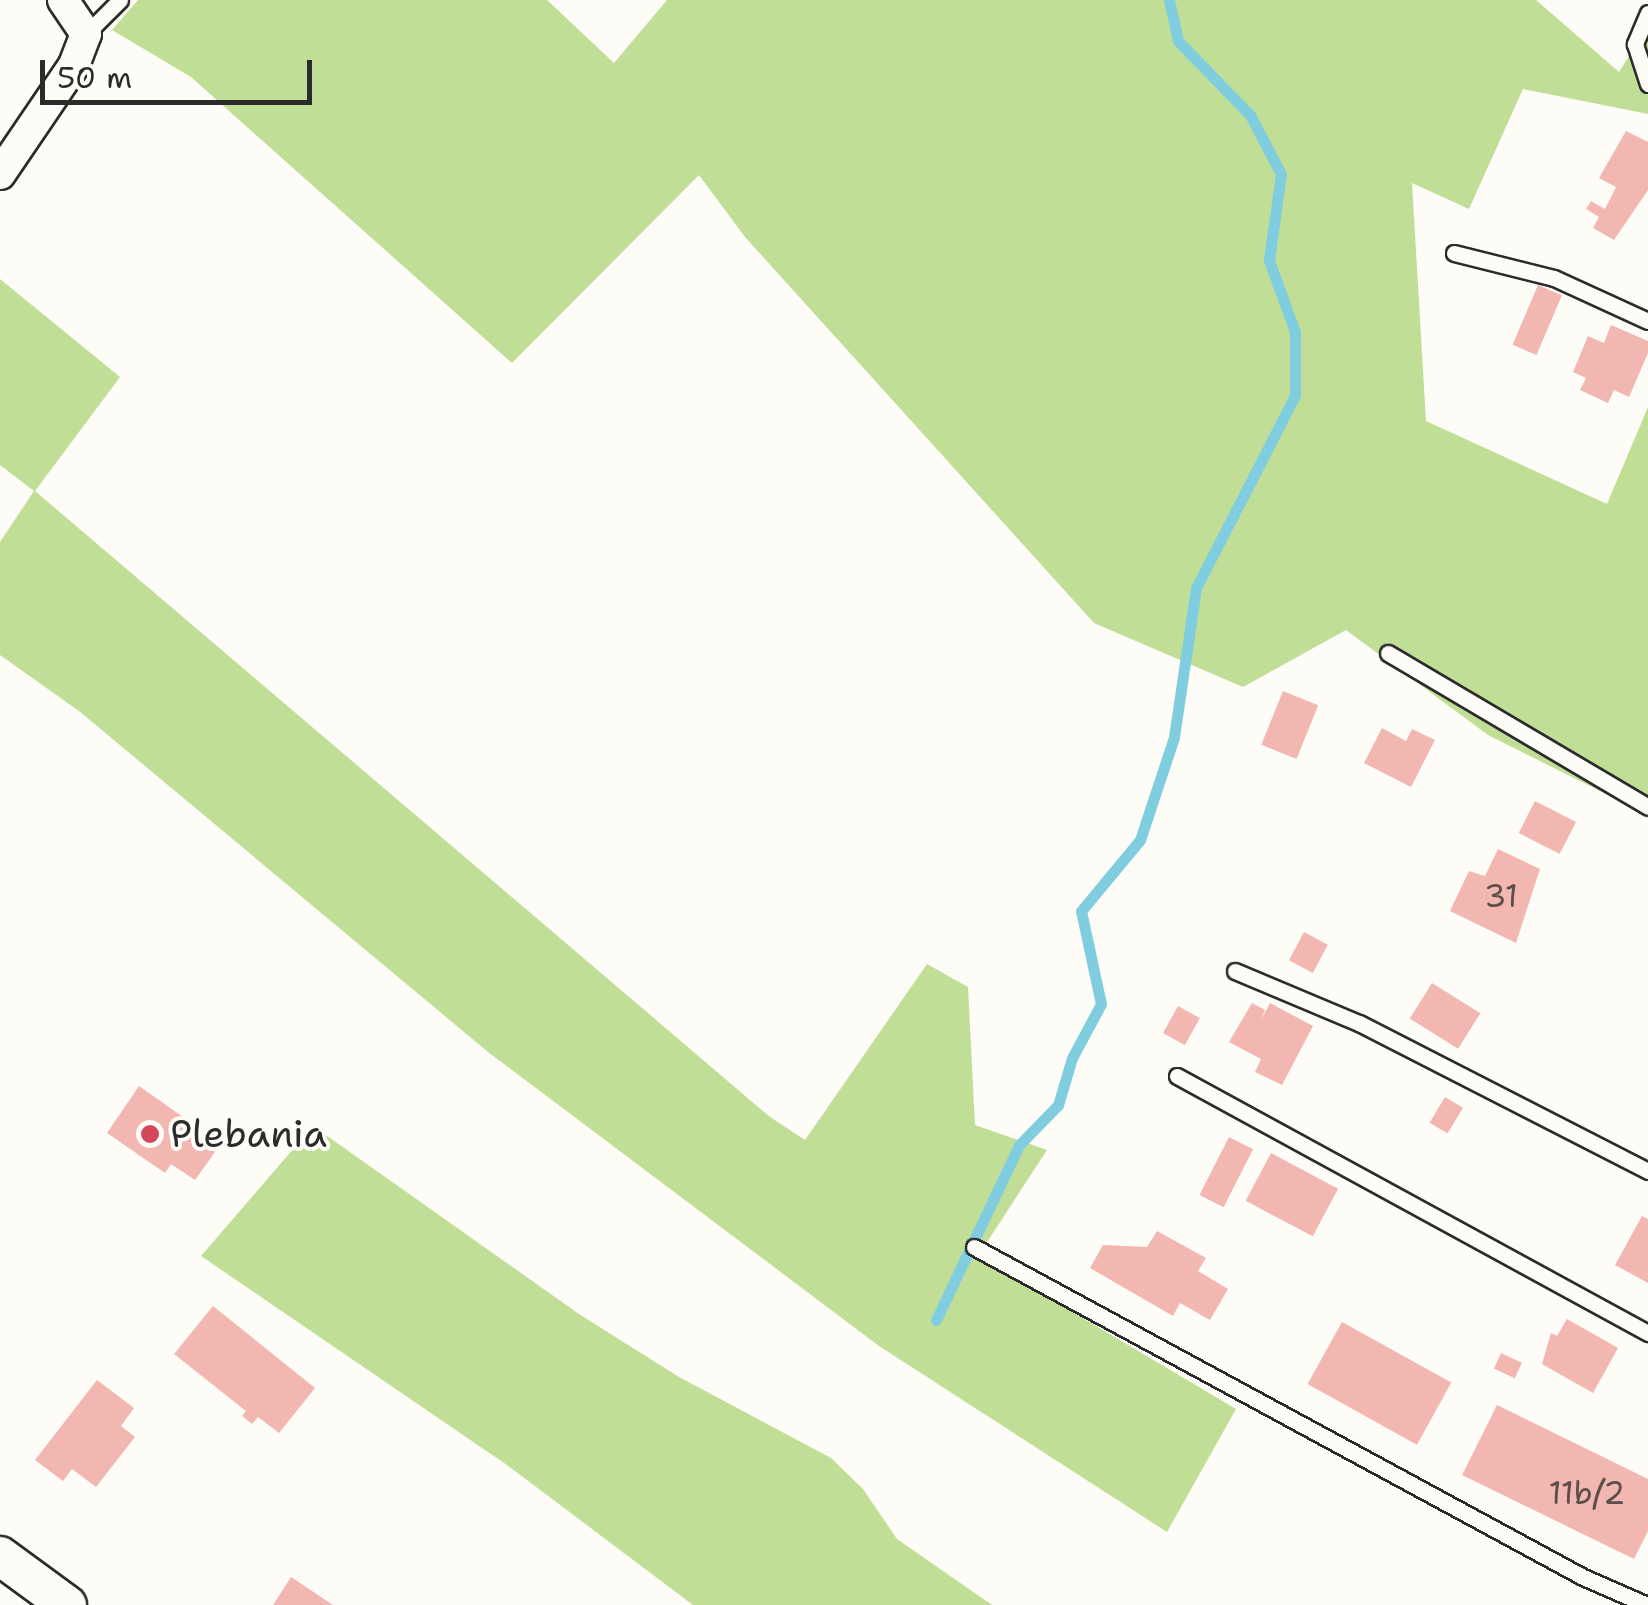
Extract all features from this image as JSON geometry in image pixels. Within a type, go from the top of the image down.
[{"type":"street","points":[[0,174],[55,96],[86,34],[63,0]]},
{"type":"street","points":[[0,1556],[66,1605]]},
{"type":"lane","points":[[86,34],[120,0]]},
{"type":"lane","points":[[1648,14],[1635,44],[1648,84]]},
{"type":"lane","points":[[1454,253],[1554,278],[1648,320]]},
{"type":"lane","points":[[1388,653],[1648,807]]},
{"type":"lane","points":[[1235,971],[1359,1023],[1648,1171]]},
{"type":"lane","points":[[1177,1076],[1648,1333]]},
{"type":"lane","points":[[974,1247],[1583,1577],[1646,1605]]},
{"type":"green space","points":[[138,0],[547,0],[614,63],[667,0],[1536,0],[1619,72],[1648,26],[1648,114],[1523,89],[1469,209],[1412,183],[1426,421],[1607,504],[1648,407],[1648,815],[1488,735],[1346,630],[1243,687],[1094,623],[745,237],[699,175],[512,363],[191,77],[112,30]]},
{"type":"green space","points":[[0,279],[120,377],[35,491],[770,1117],[805,1140],[927,964],[968,987],[975,1125],[1047,1150],[978,1256],[1236,1409],[1167,1532],[879,1346],[488,1052],[79,711],[0,655],[0,542],[34,491],[0,465]]},
{"type":"green space","points":[[313,1126],[579,1314],[679,1377],[831,1458],[863,1489],[897,1539],[992,1605],[693,1605],[507,1465],[201,1256]]},
{"type":"building","points":[[1626,131],[1648,142],[1648,190],[1614,240],[1593,228],[1599,217],[1586,209],[1591,201],[1605,209],[1616,187],[1599,178]]},
{"type":"building","points":[[1538,285],[1562,295],[1537,355],[1513,345]]},
{"type":"building","points":[[1611,325],[1648,341],[1648,353],[1629,397],[1614,390],[1608,403],[1580,390],[1586,378],[1573,372],[1588,336],[1604,343]]},
{"type":"building","points":[[1283,691],[1318,705],[1297,759],[1261,745]]},
{"type":"building","points":[[1382,728],[1406,741],[1412,729],[1435,740],[1411,787],[1364,763]]},
{"type":"building","points":[[1535,801],[1576,822],[1560,854],[1519,833]]},
{"type":"building","points":[[1498,849],[1540,869],[1516,943],[1450,911],[1469,871],[1485,876]]},
{"type":"building","points":[[1304,932],[1328,945],[1313,973],[1289,960]]},
{"type":"building","points":[[1432,983],[1480,1013],[1458,1049],[1410,1019]]},
{"type":"building","points":[[1252,1003],[1265,1010],[1261,1020],[1270,1003],[1313,1026],[1282,1085],[1255,1072],[1261,1059],[1229,1042]]},
{"type":"building","points":[[1178,1006],[1200,1018],[1185,1045],[1163,1033]]},
{"type":"building","name":"Plebania","points":[[139,1086],[196,1126],[190,1135],[215,1152],[195,1180],[171,1164],[165,1173],[107,1133]]},
{"type":"building","points":[[1445,1097],[1463,1108],[1448,1134],[1430,1123]]},
{"type":"building","points":[[1229,1137],[1253,1149],[1224,1207],[1199,1195]]},
{"type":"building","points":[[1271,1153],[1338,1189],[1313,1236],[1246,1201]]},
{"type":"building","points":[[1642,1216],[1648,1219],[1648,1283],[1615,1265]]},
{"type":"building","points":[[1157,1231],[1206,1258],[1198,1271],[1228,1289],[1210,1320],[1180,1303],[1173,1316],[1090,1268],[1103,1245],[1147,1247]]},
{"type":"building","points":[[213,1306],[315,1388],[279,1433],[258,1417],[252,1424],[242,1416],[246,1411],[174,1354]]},
{"type":"building","points":[[1567,1319],[1618,1348],[1593,1393],[1542,1364],[1551,1333],[1557,1336]]},
{"type":"building","points":[[1342,1322],[1451,1383],[1417,1445],[1308,1384]]},
{"type":"building","points":[[1501,1353],[1522,1363],[1515,1378],[1494,1368]]},
{"type":"building","points":[[97,1380],[134,1408],[121,1426],[135,1437],[96,1487],[72,1469],[63,1481],[35,1460]]},
{"type":"building","points":[[1497,1405],[1648,1479],[1648,1531],[1634,1559],[1462,1475]]},
{"type":"building","points":[[291,1577],[333,1605],[273,1605]]},
{"type":"waterway","points":[[936,1320],[1019,1145],[1058,1105],[1072,1058],[1101,1004],[1081,911],[1140,840],[1174,737],[1196,588],[1295,395],[1295,332],[1269,260],[1281,174],[1250,115],[1178,41],[1169,0]]},
{"type":"place","name":"Plebania","points":[[150,1134]]}]
